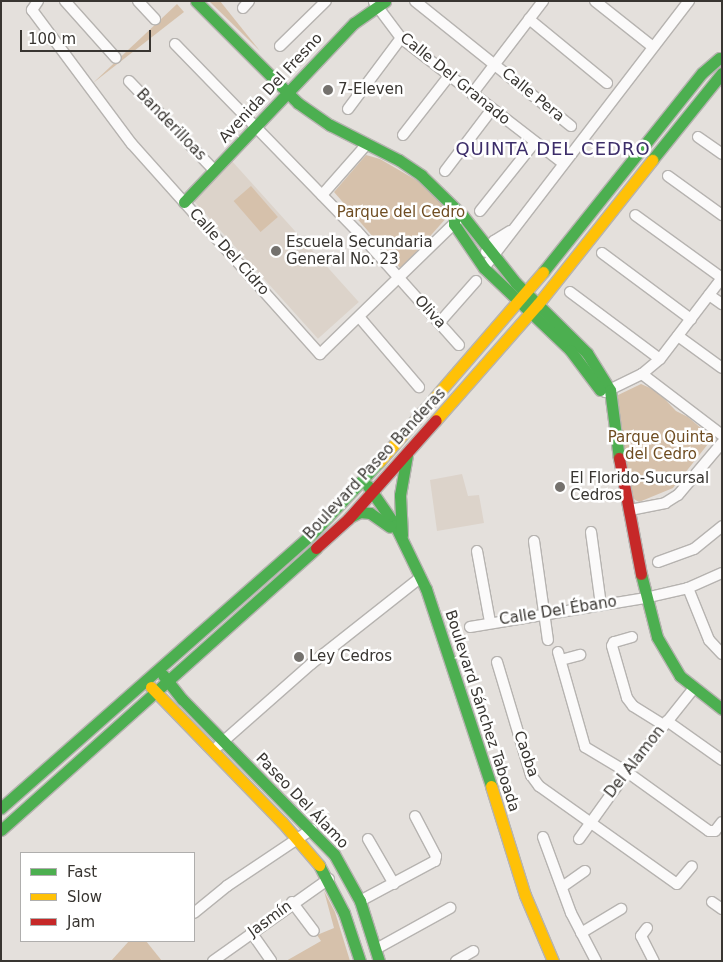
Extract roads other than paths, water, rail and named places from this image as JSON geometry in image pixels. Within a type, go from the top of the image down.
[{"type":"street","name":"Calle Del Cidro","points":[[38,1],[32,10],[132,144],[320,354],[400,279],[457,216]]},
{"type":"street","points":[[65,1],[116,58]]},
{"type":"street","points":[[138,1],[155,19]]},
{"type":"street","points":[[196,1],[287,93],[313,115],[421,175],[526,292],[534,308],[607,394],[645,598],[668,657],[680,676],[722,709]]},
{"type":"street","points":[[280,46],[326,1]]},
{"type":"street","name":"Calle Pera","points":[[415,1],[571,126]]},
{"type":"street","points":[[472,94],[543,1]]},
{"type":"street","points":[[595,1],[653,47]]},
{"type":"street","points":[[481,265],[513,229],[689,1]]},
{"type":"street","name":"Avenida Del Fresno","points":[[184,202],[354,23],[379,3]]},
{"type":"street","name":"Calle Del Granado","points":[[379,3],[401,38],[563,163]]},
{"type":"street","points":[[529,19],[607,83]]},
{"type":"street","points":[[348,109],[401,38]]},
{"type":"street","name":"Oliva","points":[[175,44],[258,126],[459,345]]},
{"type":"street","name":"Boulevard Paseo Banderas","points":[[1,808],[311,535],[363,480],[518,302],[661,122],[720,57]]},
{"type":"street","name":"Boulevard Paseo Banderas","points":[[1,830],[169,683],[348,519],[534,308],[722,73]]},
{"type":"street","points":[[404,135],[449,76]]},
{"type":"street","name":"Banderilloas","points":[[129,81],[214,170]]},
{"type":"street","points":[[445,172],[492,109]]},
{"type":"street","points":[[698,137],[722,154]]},
{"type":"street","points":[[480,211],[535,142]]},
{"type":"street","points":[[322,195],[367,144]]},
{"type":"street","points":[[668,176],[722,215]]},
{"type":"street","points":[[607,394],[642,374],[660,359],[722,278],[635,215]]},
{"type":"street","points":[[457,216],[481,265],[518,302],[534,308]]},
{"type":"street","points":[[602,253],[691,319]]},
{"type":"street","points":[[439,323],[476,281]]},
{"type":"street","points":[[570,292],[660,359]]},
{"type":"street","points":[[709,295],[722,304]]},
{"type":"street","points":[[360,318],[419,387]]},
{"type":"street","points":[[678,336],[722,368]]},
{"type":"street","points":[[642,374],[722,435]]},
{"type":"street","points":[[630,510],[665,503],[678,495],[722,443]]},
{"type":"street","points":[[402,538],[400,495],[408,452]]},
{"type":"street","name":"Boulevard Sánchez Taboada","points":[[363,480],[373,492],[402,538],[421,577],[448,646],[525,895],[553,961]]},
{"type":"street","points":[[348,519],[360,512],[370,513],[402,538]]},
{"type":"street","points":[[658,562],[694,549],[722,526]]},
{"type":"street","points":[[591,532],[601,605]]},
{"type":"street","points":[[534,541],[548,640]]},
{"type":"street","points":[[477,551],[490,622]]},
{"type":"street","name":"Calle Del Ébano","points":[[470,627],[490,622],[645,598],[688,588],[722,573]]},
{"type":"street","points":[[212,752],[421,577]]},
{"type":"street","points":[[688,588],[709,640],[722,654]]},
{"type":"street","points":[[632,637],[614,642],[612,646],[627,698],[633,706],[665,723],[722,760]]},
{"type":"street","points":[[580,655],[559,656],[584,745],[627,772],[709,831],[715,831],[722,822]]},
{"type":"street","name":"Caoba","points":[[497,662],[534,780],[588,822],[677,884],[692,866]]},
{"type":"street","name":"Paseo Del Álamo","points":[[159,670],[223,741],[312,829],[334,854],[360,901],[378,955]]},
{"type":"street","name":"Paseo Del Álamo","points":[[147,681],[156,694],[298,839],[329,879],[360,961]]},
{"type":"street","name":"Del Alamon","points":[[579,838],[588,822],[694,688]]},
{"type":"street","points":[[282,822],[294,811]]},
{"type":"street","points":[[360,901],[436,862],[436,856],[415,816]]},
{"type":"street","points":[[195,912],[227,886],[312,829]]},
{"type":"street","points":[[543,837],[581,932],[596,961]]},
{"type":"street","points":[[368,839],[394,884]]},
{"type":"street","points":[[562,887],[585,871]]},
{"type":"street","name":"Jasmín","points":[[213,961],[292,902],[329,879]]},
{"type":"street","points":[[292,902],[314,932]]},
{"type":"street","points":[[712,902],[722,909]]},
{"type":"street","points":[[378,955],[450,908]]},
{"type":"street","points":[[581,932],[621,908]]},
{"type":"street","points":[[647,928],[641,936],[654,961]]},
{"type":"street","points":[[251,932],[271,961]]},
{"type":"street","points":[[456,961],[474,951]]},
{"type":"place","name":"7-Eleven","points":[[328,90]]},
{"type":"place","name":"Escuela Secundaria General No. 23","points":[[276,251]]},
{"type":"place","name":"El Florido-Sucursal Cedros","points":[[560,487]]},
{"type":"place","name":"Ley Cedros","points":[[299,657]]},
{"type":"district","name":"QUINTA DEL CEDRO","points":[[553,149]]},
{"type":"park label","name":"Parque del Cedro","points":[[401,213]]},
{"type":"park label","name":"Parque Quinta del Cedro","points":[[661,446]]}]
